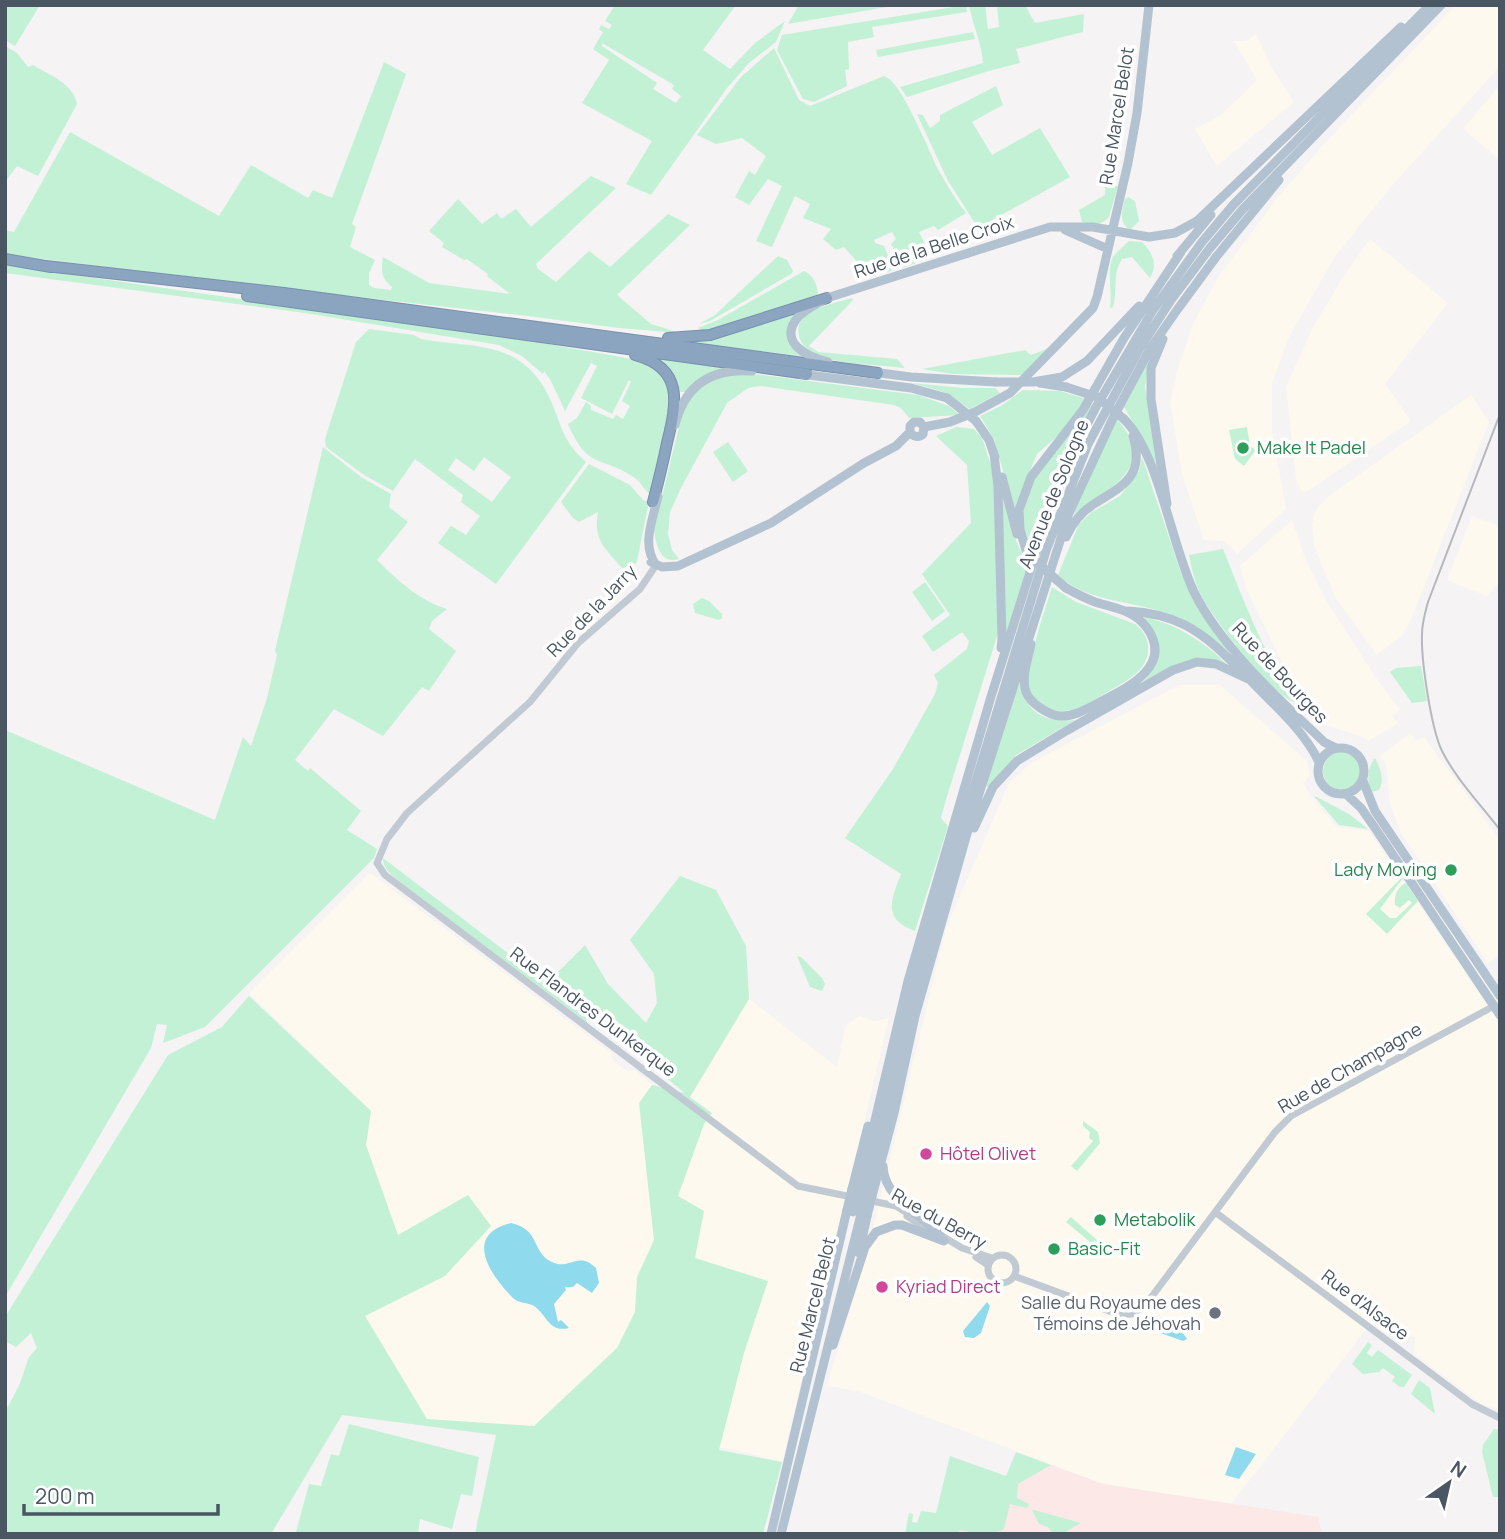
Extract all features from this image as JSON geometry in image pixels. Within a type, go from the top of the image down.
[{"type":"highway","points":[[5,259],[807,374]]},
{"type":"highway","points":[[46,266],[284,293],[878,373]]},
{"type":"highway","points":[[577,332],[680,339],[710,335],[827,298]]},
{"type":"highway","points":[[588,343],[646,358],[661,367],[672,380],[676,394],[675,413],[653,502]]},
{"type":"main road","name":"Rue Marcel Belot","points":[[1112,231],[1138,113],[1149,5]]},
{"type":"main road","points":[[1031,382],[1062,377],[1087,361],[1125,322],[1213,213],[1267,155],[1423,5]]},
{"type":"main road","name":"Avenue de Sologne","points":[[885,1096],[913,966],[990,700],[1064,473],[1096,407],[1153,310],[1234,204],[1430,5]]},
{"type":"main road","name":"Avenue de Sologne","points":[[885,1096],[1026,613],[1060,512],[1088,444],[1129,367],[1171,300],[1210,248],[1243,209],[1443,5]]},
{"type":"main road","points":[[942,1238],[886,1185],[883,1167],[915,1016],[972,816],[1069,513],[1150,349],[1216,257],[1316,135]]},
{"type":"main road","name":"Rue de la Belle Croix","points":[[878,373],[803,354],[792,336],[796,319],[827,298],[1050,227],[1093,227],[1149,237],[1175,233],[1197,221],[1267,155]]},
{"type":"main road","points":[[1050,227],[1072,231],[1108,249]]},
{"type":"main road","name":"Rue de la Jarry","points":[[656,565],[670,568],[678,566],[771,523],[864,463],[896,446],[910,432],[910,426],[914,422],[920,422],[925,427],[950,422],[1002,398],[1022,382],[1089,314],[1097,297],[1112,231]]},
{"type":"main road","points":[[1027,554],[1020,529],[1019,510],[1031,477],[1083,411],[1124,338],[1181,252]]},
{"type":"main road","points":[[1173,537],[1151,399],[1151,368],[1158,348],[1195,286]]},
{"type":"main road","points":[[656,565],[647,544],[677,416],[690,392],[706,378],[733,370],[807,374],[911,388],[947,398],[976,421],[989,440],[1013,522],[1027,554]]},
{"type":"main road","points":[[878,373],[1031,382],[1066,387],[1097,397],[1133,427],[1152,468],[1173,537]]},
{"type":"main road","points":[[1055,559],[1070,528],[1080,515],[1112,495],[1132,476],[1137,451],[1124,419]]},
{"type":"main road","points":[[990,700],[1002,639],[998,486],[994,454]]},
{"type":"main road","points":[[653,502],[643,544],[649,561],[656,565]]},
{"type":"main road","name":"Rue de Bourges","points":[[1173,537],[1195,595],[1223,636],[1250,668],[1309,728],[1324,742],[1336,748]]},
{"type":"main road","name":"Rue de Bourges","points":[[1027,554],[1035,564],[1066,588],[1092,601],[1126,611],[1145,612],[1186,626],[1224,653],[1300,731],[1319,762]]},
{"type":"main road","points":[[1043,595],[1024,675],[1026,694],[1037,706],[1059,716],[1079,712],[1130,686],[1146,672],[1153,650],[1150,634],[1146,626],[1126,611]]},
{"type":"main road","points":[[942,924],[979,814],[993,787],[1017,761],[1173,670],[1197,662],[1216,664],[1248,679]]},
{"type":"main road","points":[[1363,780],[1353,792],[1332,793],[1322,785],[1317,774],[1319,762],[1336,748],[1347,748],[1357,754],[1364,766],[1363,780],[1374,811],[1500,996]]},
{"type":"main road","points":[[1346,794],[1368,818],[1497,1010]]},
{"type":"main road","points":[[864,1195],[901,994],[913,966]]},
{"type":"main road","name":"Rue Marcel Belot","points":[[771,1534],[864,1195],[885,1096]]},
{"type":"main road","points":[[852,1285],[857,1213],[891,1125]]},
{"type":"main road","name":"Rue Marcel Belot","points":[[798,1460],[857,1213]]},
{"type":"main road","points":[[780,1534],[798,1460],[865,1247],[870,1238],[882,1229],[902,1224],[942,1238]]},
{"type":"street","name":"Rue de la Jarry","points":[[377,858],[387,839],[407,813],[520,712],[578,643],[640,589],[656,565]]},
{"type":"street","name":"Rue Flandres Dunkerque","points":[[377,858],[379,869],[385,875],[798,1186]]},
{"type":"street","name":"Rue de Champagne","points":[[1014,1276],[1120,1315],[1132,1314],[1144,1307],[1275,1132],[1291,1116],[1497,1010]]},
{"type":"street","name":"Rue du Berry","points":[[798,1186],[864,1195],[899,1211],[942,1238],[990,1262]]},
{"type":"street","name":"Rue d'Alsace","points":[[1215,1212],[1463,1397],[1481,1410],[1500,1418]]},
{"type":"street","points":[[1000,1255],[1011,1258],[1016,1268],[1014,1276],[1008,1282],[996,1282],[988,1273],[990,1262],[1000,1255]]},
{"type":"shaded area","points":[[1456,5],[1500,5],[1500,66],[1390,188],[1334,258],[1289,337],[1272,384],[1272,431],[1286,509],[1237,554],[1225,541],[1204,540],[1182,474],[1170,402],[1193,324],[1219,276],[1278,197],[1324,144]]},
{"type":"shaded area","points":[[1256,34],[1273,70],[1294,102],[1217,166],[1195,129],[1221,115],[1257,80],[1234,41],[1246,41]]},
{"type":"shaded area","points":[[1500,85],[1500,160],[1463,129]]},
{"type":"shaded area","points":[[1370,239],[1448,303],[1385,384],[1411,421],[1306,492],[1301,491],[1296,479],[1286,387],[1313,327]]},
{"type":"shaded area","points":[[1471,395],[1489,422],[1403,635],[1377,655],[1336,599],[1314,546],[1312,524],[1315,512],[1333,493]]},
{"type":"shaded area","points":[[1472,516],[1500,526],[1500,582],[1486,596],[1447,580]]},
{"type":"shaded area","points":[[1292,520],[1305,558],[1326,600],[1400,710],[1392,716],[1398,723],[1369,741],[1325,725],[1291,681],[1247,590],[1240,566]]},
{"type":"shaded area","points":[[1179,685],[1220,685],[1307,761],[1310,775],[1303,783],[1310,795],[1337,827],[1369,831],[1500,1024],[1500,1411],[1482,1404],[1414,1354],[1415,1337],[1385,1333],[1371,1323],[1231,1504],[1103,1484],[858,1391],[827,1386],[864,1265],[946,928],[1009,783],[1031,763]]},
{"type":"shaded area","points":[[1410,733],[1416,741],[1424,737],[1500,840],[1500,955],[1488,963],[1401,833],[1390,805],[1386,765],[1380,756]]},
{"type":"shaded area","points":[[370,873],[611,1053],[612,1059],[624,1069],[634,1070],[704,1123],[689,1097],[749,999],[837,1067],[846,1025],[859,1016],[874,1021],[889,1018],[782,1462],[732,1449],[517,1430],[300,1403],[371,1111],[249,993]]},
{"type":"shaded area","points":[[1051,1465],[1103,1484],[1318,1517],[1322,1534],[929,1534]]},
{"type":"green space","points":[[5,5],[40,5],[15,46],[5,40]]},
{"type":"green space","points":[[615,5],[736,5],[703,50],[730,69],[755,43],[785,21],[776,42],[749,63],[727,88],[651,195],[626,184],[652,141],[582,103],[609,60],[593,49],[603,32],[599,29],[601,25],[609,29],[612,25],[605,21]],"holes":[[[602,43],[674,85],[672,89],[681,96],[676,103],[653,89],[657,83],[602,46]]]},
{"type":"green space","points":[[799,5],[898,5],[788,24]]},
{"type":"green space","points":[[966,5],[967,12],[872,27],[874,37],[848,42],[849,69],[845,70],[847,86],[814,102],[803,99],[777,50],[782,35]]},
{"type":"green space","points":[[969,5],[985,5],[988,29],[999,27],[997,5],[1025,5],[1035,23],[1084,14],[1083,32],[1016,49],[1020,63],[907,97],[900,87],[983,63]]},
{"type":"green space","points":[[973,32],[975,39],[878,57],[876,50]]},
{"type":"green space","points":[[5,46],[17,53],[28,67],[33,65],[66,86],[77,104],[38,176],[17,166],[5,182]]},
{"type":"green space","points":[[774,48],[799,100],[810,106],[884,76],[899,90],[939,171],[966,213],[938,230],[934,226],[919,232],[931,257],[903,268],[891,244],[896,239],[892,232],[874,240],[884,246],[892,265],[891,271],[869,275],[844,247],[836,250],[823,239],[831,229],[803,218],[810,204],[795,196],[772,247],[756,241],[782,186],[768,179],[749,205],[735,197],[749,171],[755,175],[766,156],[742,138],[716,144],[697,135],[741,77]]},
{"type":"green space","points":[[384,62],[406,74],[352,224],[356,227],[350,247],[375,260],[369,273],[369,285],[391,290],[392,287],[383,274],[383,257],[429,283],[510,294],[467,259],[464,260],[442,247],[444,243],[429,231],[458,199],[482,224],[497,213],[501,219],[516,209],[531,227],[591,176],[616,188],[536,264],[538,269],[556,282],[589,251],[610,267],[668,214],[690,225],[617,295],[651,324],[680,333],[223,282],[5,254],[5,230],[14,232],[70,132],[219,216],[251,165],[308,198],[313,190],[332,198]]},
{"type":"green space","points":[[996,86],[1003,105],[972,122],[992,155],[1040,128],[1070,177],[978,228],[947,179],[917,114],[923,115],[930,128],[940,121],[940,115]]},
{"type":"green space","points":[[1105,186],[1118,186],[1109,217],[1100,223],[1082,222],[1079,210],[1105,195]]},
{"type":"green space","points":[[1128,197],[1135,201],[1139,221],[1130,230],[1124,224],[1122,216],[1125,199]]},
{"type":"green space","points":[[1129,241],[1142,242],[1149,251],[1154,264],[1152,273],[1150,278],[1132,257],[1122,259],[1117,270],[1113,307],[1110,308],[1111,262]]},
{"type":"green space","points":[[778,256],[787,260],[793,271],[791,274],[710,321],[699,324],[715,315]]},
{"type":"green space","points":[[5,265],[519,339],[638,360],[649,365],[667,381],[671,407],[654,490],[650,494],[635,478],[589,456],[575,439],[568,424],[577,418],[586,402],[591,406],[591,410],[613,419],[616,415],[623,419],[630,406],[622,401],[631,382],[629,380],[612,414],[581,398],[597,366],[591,363],[565,411],[544,371],[543,374],[522,356],[499,345],[305,313],[5,273]]},
{"type":"green space","points":[[804,271],[815,283],[818,293],[815,298],[713,330],[702,331],[698,328],[718,320]]},
{"type":"green space","points":[[852,298],[809,346],[818,352],[897,359],[905,368],[835,360],[810,352],[804,346],[798,329],[807,315],[824,306]]},
{"type":"green space","points":[[804,308],[794,318],[793,348],[802,356],[681,342]]},
{"type":"green space","points":[[369,329],[497,350],[527,367],[540,381],[568,441],[586,462],[496,584],[438,543],[451,526],[466,535],[480,516],[461,502],[463,495],[415,459],[393,491],[364,475],[326,447],[325,439],[356,342]],"holes":[[[484,457],[511,477],[492,502],[448,470],[456,458],[474,471]]]},
{"type":"green space","points":[[1049,348],[1023,375],[953,374],[922,369],[1025,350],[1031,355]]},
{"type":"green space","points":[[654,355],[727,367],[702,378],[686,392],[679,392],[653,358]]},
{"type":"green space","points":[[1151,356],[1145,386],[1165,497],[1142,437],[1124,407]]},
{"type":"green space","points":[[738,372],[918,395],[949,406],[960,415],[909,418],[901,408],[894,405],[760,386],[748,388],[727,403],[681,488],[670,512],[668,534],[672,550],[679,559],[667,559],[660,552],[654,530],[683,410],[700,389],[719,378]]},
{"type":"green space","points":[[911,383],[995,388],[1000,393],[970,409],[941,391]]},
{"type":"green space","points":[[1023,390],[1060,391],[1086,399],[1069,426],[1037,454],[1020,495],[1017,519],[994,439],[980,416],[1001,406]]},
{"type":"green space","points":[[1090,404],[1093,405],[1075,440],[1032,549],[1023,522],[1023,508],[1028,493],[1058,444]]},
{"type":"green space","points":[[1116,418],[1129,435],[1133,450],[1131,463],[1114,486],[1073,515]]},
{"type":"green space","points":[[956,427],[974,429],[982,438],[991,465],[996,506],[998,633],[945,803],[941,818],[948,826],[915,931],[897,921],[893,915],[892,900],[901,874],[845,838],[893,769],[935,694],[938,683],[934,675],[967,649],[969,641],[962,632],[933,652],[922,636],[950,615],[922,574],[971,523],[967,465],[936,436]]},
{"type":"green space","name":"Make It Padel","points":[[1247,427],[1250,446],[1256,450],[1244,466],[1235,459],[1229,430]]},
{"type":"green space","points":[[728,442],[748,471],[733,482],[713,452]]},
{"type":"green space","points":[[323,447],[361,477],[391,494],[389,507],[408,522],[377,560],[418,595],[447,609],[432,621],[429,629],[456,651],[429,691],[422,687],[383,736],[334,709],[295,760],[308,771],[310,768],[361,811],[347,830],[377,849],[374,858],[205,1027],[163,1043],[167,1025],[157,1024],[151,1048],[5,1297],[5,730],[215,820],[243,737],[251,746],[267,698],[277,655],[275,651]]},
{"type":"green space","points":[[1142,457],[1181,573],[1205,620],[1234,656],[1204,632],[1179,618],[1096,596],[1069,584],[1058,575],[1079,524],[1092,512],[1120,496],[1139,471]]},
{"type":"green space","points":[[589,464],[630,485],[643,500],[649,502],[637,561],[629,568],[623,569],[602,544],[597,530],[598,512],[579,522],[561,502]]},
{"type":"green space","points":[[1002,486],[1014,536],[1028,563],[1007,633],[1004,633]]},
{"type":"green space","points":[[1223,549],[1267,652],[1301,705],[1290,700],[1262,676],[1219,624],[1202,597],[1189,555]]},
{"type":"green space","points":[[925,582],[945,611],[932,621],[912,592]]},
{"type":"green space","points":[[1052,587],[1076,602],[1135,624],[1144,633],[1148,646],[1145,663],[1134,675],[1086,705],[1065,711],[1039,703],[1031,696],[1028,683],[1036,641]]},
{"type":"green space","points":[[702,598],[722,614],[722,618],[719,620],[695,613],[693,604]]},
{"type":"green space","points":[[1144,617],[1191,636],[1231,668],[1213,660],[1136,688],[1154,666],[1152,641]]},
{"type":"green space","points":[[1421,666],[1427,701],[1412,703],[1390,672],[1396,668]]},
{"type":"green space","points":[[1020,671],[1024,694],[1034,710],[1051,719],[1075,720],[1016,755],[988,788],[985,784]]},
{"type":"green space","points":[[1342,752],[1356,757],[1361,771],[1356,785],[1342,790],[1328,785],[1323,771],[1328,757]]},
{"type":"green space","points":[[1375,758],[1382,782],[1379,790],[1371,792],[1368,775]]},
{"type":"green space","points":[[1313,795],[1349,814],[1368,829],[1339,825]]},
{"type":"green space","points":[[383,858],[547,983],[585,945],[608,984],[646,1023],[657,1003],[654,974],[630,940],[680,876],[716,890],[746,946],[749,999],[690,1097],[712,1113],[704,1124],[678,1196],[704,1211],[695,1258],[768,1281],[744,1353],[719,1450],[782,1462],[763,1534],[475,1534],[496,1435],[342,1415],[271,1534],[5,1534],[5,1412],[19,1386],[29,1357],[37,1348],[31,1333],[16,1347],[5,1341],[5,1317],[168,1055],[222,1027],[249,996],[371,1111],[366,1145],[398,1235],[468,1195],[491,1226],[445,1276],[365,1316],[427,1419],[534,1426],[617,1348],[635,1312],[637,1277],[654,1240],[639,1103],[652,1085],[685,1093],[585,1013],[587,1023],[405,886],[388,870]]},
{"type":"green space","points":[[1402,877],[1380,909],[1390,918],[1396,918],[1412,903],[1409,900],[1400,908],[1395,905],[1397,892],[1406,883],[1418,901],[1387,934],[1366,914]]},
{"type":"green space","points":[[797,956],[822,978],[825,984],[822,991],[810,987]]},
{"type":"green space","points":[[1083,1121],[1098,1132],[1100,1143],[1077,1171],[1071,1166],[1093,1141],[1089,1138],[1090,1132],[1083,1126]]},
{"type":"green space","points":[[1071,1217],[1105,1247],[1102,1252],[1066,1222]]},
{"type":"green space","points":[[1368,1342],[1372,1345],[1367,1353],[1372,1357],[1378,1350],[1412,1375],[1404,1387],[1392,1381],[1395,1377],[1383,1368],[1379,1372],[1363,1374],[1352,1364]]},
{"type":"green space","points":[[1419,1380],[1430,1388],[1435,1414],[1411,1394]]},
{"type":"green space","points":[[349,1424],[479,1457],[472,1496],[461,1494],[452,1529],[420,1519],[418,1534],[296,1532],[309,1484],[321,1486],[331,1454],[339,1456]]},
{"type":"green space","points":[[1494,1429],[1500,1430],[1500,1497],[1493,1497],[1482,1452],[1483,1445]]},
{"type":"green space","points":[[1016,1452],[1051,1465],[1018,1484],[1017,1498],[1029,1504],[1027,1508],[1010,1504],[1004,1529],[988,1534],[960,1530],[958,1534],[905,1534],[909,1513],[913,1514],[912,1522],[917,1523],[921,1511],[936,1513],[950,1456],[1006,1476]]},
{"type":"green space","points":[[1032,1510],[1081,1523],[1062,1534],[1053,1534],[1048,1527],[1039,1524]]},
{"type":"water","points":[[511,1223],[527,1231],[542,1254],[554,1263],[584,1261],[596,1268],[599,1283],[592,1293],[577,1283],[573,1287],[565,1287],[566,1290],[554,1304],[558,1322],[561,1320],[569,1328],[553,1326],[534,1306],[513,1298],[490,1268],[484,1246],[488,1237],[496,1229]]},
{"type":"water","points":[[987,1302],[990,1306],[981,1333],[974,1338],[965,1337],[963,1331]]},
{"type":"water","points":[[1155,1316],[1173,1325],[1187,1339],[1183,1341],[1152,1330],[1149,1322]]},
{"type":"water","points":[[1236,1447],[1256,1454],[1239,1479],[1225,1475]]},
{"type":"tram line","points":[[1500,414],[1428,602],[1422,634],[1428,694],[1442,751],[1461,782],[1500,830]]},
{"type":"place","name":"Make It Padel","points":[[1243,448]]},
{"type":"place","name":"Lady Moving","points":[[1451,870]]},
{"type":"place","name":"Hôtel Olivet","points":[[926,1154]]},
{"type":"place","name":"Metabolik","points":[[1100,1220]]},
{"type":"place","name":"Basic-Fit","points":[[1054,1249]]},
{"type":"place","name":"Kyriad Direct","points":[[882,1287]]},
{"type":"place","name":"Salle du Royaume des Témoins de Jéhovah","points":[[1215,1313]]}]
